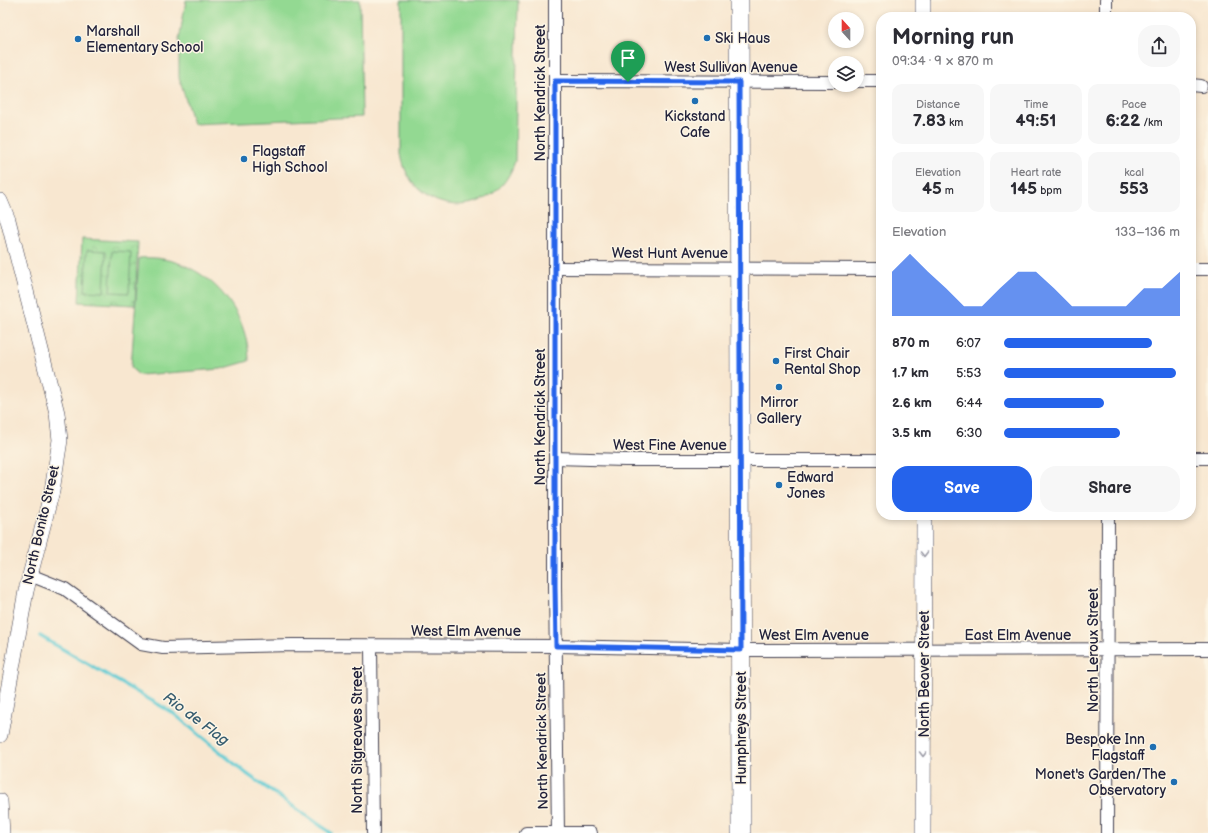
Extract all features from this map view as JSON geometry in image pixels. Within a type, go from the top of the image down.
[{"type":"main road","name":"Humphreys Street","points":[[739,0],[741,833]]},
{"type":"street","name":"North Kendrick Street","points":[[555,0],[555,458],[558,832]]},
{"type":"street","points":[[923,0],[923,12]]},
{"type":"street","points":[[1106,0],[1106,12]]},
{"type":"street","name":"West Sullivan Avenue","points":[[555,81],[828,82]]},
{"type":"street","points":[[864,81],[876,81]]},
{"type":"street","name":"North Bonito Street","points":[[0,201],[8,220],[57,413],[59,433],[52,491],[30,575],[0,734]]},
{"type":"street","name":"West Hunt Avenue","points":[[555,268],[876,269]]},
{"type":"street","points":[[1196,269],[1208,269]]},
{"type":"street","name":"West Fine Avenue","points":[[555,458],[876,460]]},
{"type":"street","points":[[1196,458],[1208,458]]},
{"type":"street","name":"North Beaver Street","points":[[923,833],[924,520]]},
{"type":"street","name":"North Leroux Street","points":[[1107,833],[1108,520]]},
{"type":"street","name":"West Elm Avenue","points":[[30,575],[65,589],[141,644],[163,648],[293,645],[556,646],[741,650],[924,649]]},
{"type":"street","name":"North Sitgreaves Street","points":[[371,646],[373,833]]},
{"type":"street","name":"East Elm Avenue","points":[[924,649],[1208,649]]},
{"type":"street","points":[[0,801],[2,833]]},
{"type":"street","points":[[526,833],[591,833]]},
{"type":"green space","points":[[186,0],[360,0],[362,117],[193,124],[179,77],[179,40]]},
{"type":"green space","points":[[401,0],[518,0],[515,161],[505,181],[491,195],[473,203],[455,205],[436,201],[420,191],[408,175],[401,154]]},
{"type":"green space","points":[[82,239],[138,242],[135,305],[79,302]]},
{"type":"green space","points":[[87,250],[106,251],[104,292],[85,291]]},
{"type":"green space","points":[[112,251],[131,252],[129,293],[110,292]]},
{"type":"green space","points":[[139,258],[160,259],[181,264],[199,273],[215,286],[229,302],[240,320],[246,340],[249,361],[221,369],[139,375],[131,368]]},
{"type":"waterway","name":"Rio de Flag","points":[[40,636],[173,713],[247,774],[331,833]]},
{"type":"place","name":"Ski Haus","points":[[707,38]]},
{"type":"place","name":"Marshall Elementary School","points":[[78,39]]},
{"type":"place","name":"Kickstand Cafe","points":[[695,101]]},
{"type":"place","name":"Flagstaff High School","points":[[244,159]]},
{"type":"place","name":"First Chair Rental Shop","points":[[776,361]]},
{"type":"place","name":"Mirror Gallery","points":[[779,387]]},
{"type":"place","name":"Edward Jones","points":[[779,485]]},
{"type":"place","name":"Bespoke Inn Flagstaff","points":[[1153,747]]},
{"type":"place","name":"Monet's Garden/The Observatory","points":[[1174,782]]},
{"type":"route","points":[[555,81],[628,82],[739,82],[741,650],[556,646],[555,81]]}]
